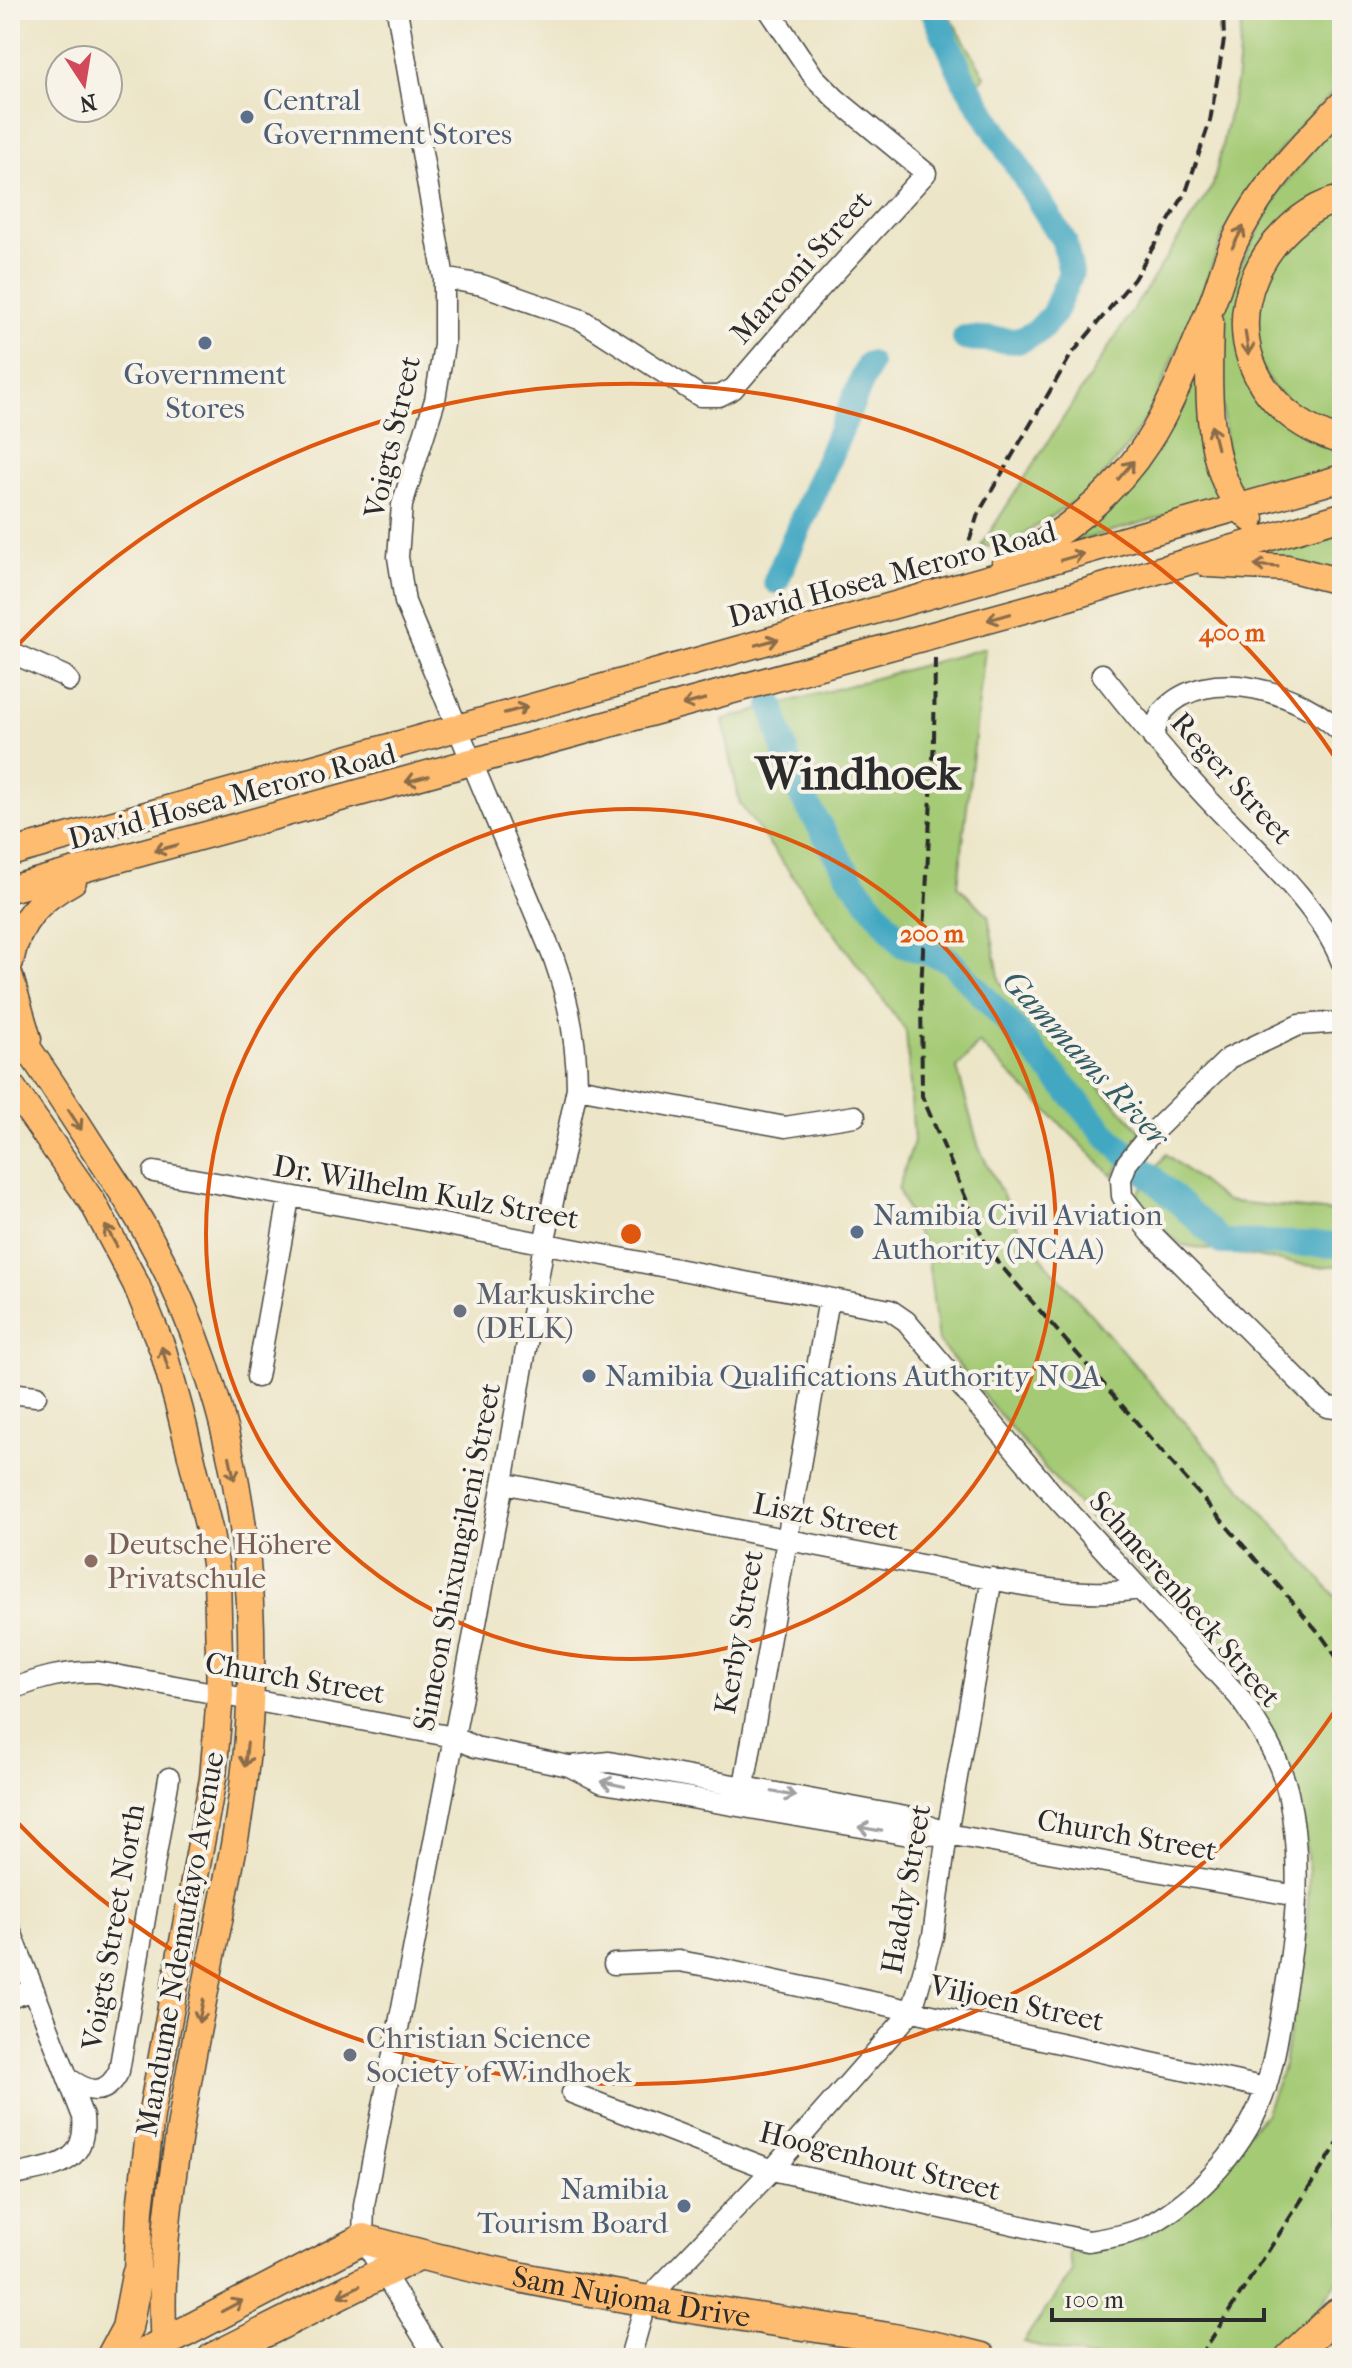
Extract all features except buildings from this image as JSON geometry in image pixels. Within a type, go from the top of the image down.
[{"type":"highway","points":[[136,2358],[164,2350],[363,2239]]},
{"type":"highway","name":"Sam Nujoma Drive","points":[[363,2239],[418,2255],[646,2301],[982,2358]]},
{"type":"highway","points":[[213,2358],[418,2255]]},
{"type":"highway","points":[[111,2358],[127,2328],[137,2275]]},
{"type":"highway","points":[[1290,2358],[1340,2310]]},
{"type":"highway","name":"Sam Nujoma Drive","points":[[847,2333],[916,2358]]},
{"type":"main road","points":[[921,600],[965,584],[1035,549],[1103,496],[1148,442],[1210,310],[1234,242],[1264,191],[1310,136],[1342,104]]},
{"type":"main road","points":[[1342,199],[1302,216],[1266,255],[1247,299],[1245,328],[1250,359],[1265,389],[1283,409],[1304,424],[1342,441]]},
{"type":"main road","points":[[1210,310],[1208,414],[1223,473],[1240,509],[1257,524],[1293,529]]},
{"type":"main road","name":"David Hosea Meroro Road","points":[[17,849],[921,600],[1342,478]]},
{"type":"main road","name":"David Hosea Meroro Road","points":[[10,889],[471,764],[1187,563],[1342,516]]},
{"type":"main road","points":[[1187,563],[1288,568],[1342,582]]},
{"type":"main road","points":[[10,962],[22,926],[32,910],[48,895],[128,857]]},
{"type":"main road","points":[[10,977],[18,1013],[34,1055]]},
{"type":"main road","name":"Mandume Ndemufayo Avenue","points":[[10,1023],[34,1055],[149,1236],[195,1338],[221,1416],[243,1532],[251,1628],[252,1700],[239,1823],[188,2080],[168,2207],[164,2350]]},
{"type":"main road","name":"Mandume Ndemufayo Avenue","points":[[10,1084],[93,1203],[136,1284],[163,1350],[210,1533],[217,1576],[220,1695],[213,1778],[151,2116],[140,2209],[136,2358]]},
{"type":"main road","points":[[1304,2358],[1340,2310]]},
{"type":"street","name":"Voigts Street","points":[[397,10],[444,278],[444,345],[435,400],[402,505],[398,557],[405,602],[458,726]]},
{"type":"street","name":"Marconi Street","points":[[444,278],[482,285],[582,320],[700,396],[719,396],[733,389],[926,173],[814,77],[769,10]]},
{"type":"street","points":[[10,652],[69,681]]},
{"type":"street","name":"Reger Street","points":[[1102,674],[1153,738],[1309,907],[1340,949]]},
{"type":"street","points":[[1153,738],[1162,711],[1189,690],[1218,685],[1275,694],[1305,705],[1327,717],[1342,733]]},
{"type":"street","points":[[458,726],[471,764]]},
{"type":"street","name":"Simeon Shixungileni Street","points":[[363,2239],[364,2205],[503,1483],[544,1244],[577,1088],[577,1063],[568,999],[471,764]]},
{"type":"street","points":[[1342,1022],[1299,1025],[1229,1058],[1147,1138],[1127,1163],[1121,1179],[1122,1196],[1151,1233],[1319,1401],[1328,1407],[1342,1409]]},
{"type":"street","points":[[577,1088],[785,1127],[855,1116]]},
{"type":"street","name":"Dr. Wilhelm Kulz Street","points":[[154,1172],[385,1213],[829,1299]]},
{"type":"street","points":[[257,1377],[289,1198]]},
{"type":"street","name":"Kerby Street","points":[[744,1786],[829,1299]]},
{"type":"street","name":"Schmerenbeck Street","points":[[829,1299],[890,1310],[906,1321],[1051,1492],[1222,1677],[1263,1731],[1288,1792],[1296,1850],[1297,1896],[1280,2024],[1266,2088],[1236,2150],[1186,2200],[1145,2227],[1119,2236],[1088,2241]]},
{"type":"street","points":[[10,1393],[36,1396]]},
{"type":"street","name":"Liszt Street","points":[[503,1483],[992,1578],[1079,1592],[1140,1589]]},
{"type":"street","name":"Haddy Street","points":[[646,2301],[772,2170],[912,2011],[933,1936],[947,1834],[992,1578]]},
{"type":"street","name":"Church Street","points":[[10,1690],[43,1677],[71,1671],[98,1672],[454,1737],[475,1747],[569,1766],[603,1783],[909,1835],[947,1834],[1297,1896]]},
{"type":"street","name":"Church Street","points":[[569,1766],[609,1762],[744,1786],[911,1818],[947,1834]]},
{"type":"street","name":"Voigts Street North","points":[[68,2078],[89,2090],[104,2089],[114,2082],[119,2071],[169,1778]]},
{"type":"street","points":[[10,1929],[83,2117],[84,2135],[82,2146],[73,2157],[10,2176]]},
{"type":"street","name":"Viljoen Street","points":[[614,1964],[679,1961],[1266,2088]]},
{"type":"street","points":[[10,1998],[34,1990]]},
{"type":"street","name":"Hoogenhout Street","points":[[572,2093],[772,2170],[1088,2241]]},
{"type":"street","points":[[363,2239],[436,2358]]},
{"type":"street","points":[[630,2358],[646,2301]]},
{"type":"green space","points":[[920,10],[946,10],[985,76],[965,99]]},
{"type":"green space","points":[[1243,10],[1342,10],[1342,83],[1301,125],[1252,185],[1225,232],[1152,408],[1126,449],[1089,492],[1003,547],[981,546],[1213,185],[1236,83]]},
{"type":"green space","points":[[1342,113],[1342,192],[1278,230],[1240,357],[1342,450],[1342,468],[1239,494],[1228,468],[1216,341],[1224,306],[1234,277],[1278,193]]},
{"type":"green space","points":[[1342,208],[1342,434],[1279,396],[1254,355],[1261,281],[1305,226]]},
{"type":"green space","points":[[1201,349],[1221,500],[1053,548],[1092,521]]},
{"type":"green space","points":[[1342,530],[1342,576],[1246,553]]},
{"type":"green space","points":[[985,648],[958,886],[988,915],[1000,982],[1141,1131],[1113,1176],[979,1043],[957,1068],[979,1148],[1023,1236],[1342,1604],[1342,2275],[1291,2346],[1276,2358],[1091,2358],[1023,2342],[1073,2272],[1068,2253],[1085,2246],[1142,2238],[1265,2115],[1284,2064],[1307,1922],[1309,1874],[1303,1822],[1287,1763],[1242,1685],[1035,1457],[938,1341],[928,1258],[898,1189],[914,1141],[906,1031],[740,804],[723,720]]},
{"type":"green space","points":[[1166,1154],[1225,1201],[1342,1213],[1342,1265],[1318,1267],[1182,1245],[1165,1231],[1136,1196]]},
{"type":"waterway","name":"Gammams River","points":[[933,10],[964,80],[1064,241],[1071,273],[1053,315],[1037,332],[1018,341],[965,338]]},
{"type":"waterway","name":"Gammams River","points":[[776,581],[869,364]]},
{"type":"waterway","name":"Gammams River","points":[[772,705],[794,783],[852,880],[903,945],[948,959],[1111,1140],[1222,1242],[1342,1245]]},
{"type":"railway","points":[[964,558],[978,514],[1071,355],[1134,279],[1186,192],[1210,121],[1224,40],[1223,10]]},
{"type":"railway","points":[[935,658],[934,739],[921,989],[922,1096],[989,1252],[1321,1635],[1342,1665]]},
{"type":"railway","points":[[1199,2358],[1342,2137]]},
{"type":"place","name":"Central Government Stores","points":[[247,117]]},
{"type":"place","name":"Government Stores","points":[[205,343]]},
{"type":"place","name":"Namibia Civil Aviation Authority (NCAA)","points":[[857,1232]]},
{"type":"place","name":"Markuskirche (DELK)","points":[[460,1311]]},
{"type":"place","name":"Namibia Qualifications Authority NQA","points":[[589,1376]]},
{"type":"place","name":"Deutsche Höhere Privatschule","points":[[91,1561]]},
{"type":"place","name":"Christian Science Society of Windhoek","points":[[350,2055]]},
{"type":"place","name":"Namibia Tourism Board","points":[[684,2206]]},
{"type":"district","name":"Windhoek","points":[[858,773]]}]
